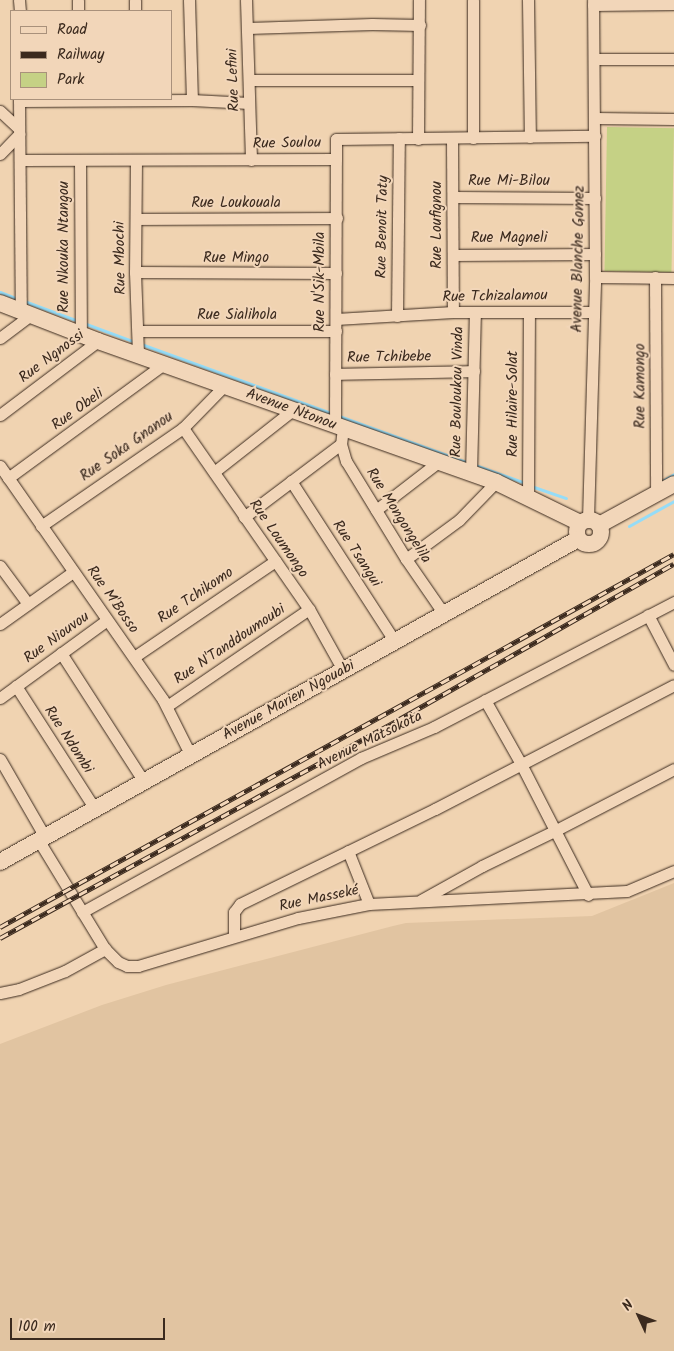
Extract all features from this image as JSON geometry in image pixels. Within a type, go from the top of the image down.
[{"type":"street","points":[[189,0],[192,100]]},
{"type":"street","name":"Rue Lefini","points":[[246,0],[251,160]]},
{"type":"street","points":[[418,139],[419,0]]},
{"type":"street","points":[[473,0],[474,138]]},
{"type":"street","points":[[528,0],[530,137]]},
{"type":"street","points":[[593,2],[674,4]]},
{"type":"street","name":"Avenue Blanche Gomez","points":[[586,526],[595,277],[593,2]]},
{"type":"street","points":[[248,28],[372,24],[420,25]]},
{"type":"street","points":[[594,59],[674,59]]},
{"type":"street","points":[[249,80],[418,80]]},
{"type":"street","points":[[0,338],[26,313],[19,100],[192,100],[249,103]]},
{"type":"street","points":[[0,111],[19,132]]},
{"type":"street","points":[[595,118],[674,119]]},
{"type":"street","points":[[0,154],[19,132]]},
{"type":"street","name":"Rue Soulou","points":[[20,160],[336,159],[336,139],[595,136]]},
{"type":"street","name":"Rue Benoit Taty","points":[[397,316],[399,138]]},
{"type":"street","name":"Rue Loufignou","points":[[452,138],[453,312]]},
{"type":"street","name":"Rue N'Sik-Mbila","points":[[336,139],[335,374],[340,433]]},
{"type":"street","name":"Rue Nkouka Ntangou","points":[[80,160],[81,334]]},
{"type":"street","name":"Rue Mbochi","points":[[136,160],[135,272],[138,355]]},
{"type":"street","name":"Rue Mi-Bilou","points":[[453,197],[594,198]]},
{"type":"street","name":"Rue Loukouala","points":[[136,219],[336,218]]},
{"type":"street","name":"Rue Magneli","points":[[453,254],[595,254]]},
{"type":"street","name":"Rue Mingo","points":[[135,272],[336,274]]},
{"type":"street","points":[[595,277],[674,278]]},
{"type":"street","name":"Rue Kamongo","points":[[655,277],[656,494]]},
{"type":"street","name":"Avenue Ntonou","points":[[0,303],[98,341],[294,409],[340,433],[438,462],[496,482],[586,526]]},
{"type":"street","name":"Rue Tchizalamou","points":[[336,325],[397,316],[453,312],[594,312]]},
{"type":"street","name":"Rue Bouloukou Vinda","points":[[471,473],[475,312]]},
{"type":"street","name":"Rue Hilaire-Solat","points":[[528,496],[529,312]]},
{"type":"street","name":"Rue Sialihola","points":[[138,331],[336,325]]},
{"type":"street","name":"Rue Ngnossi","points":[[0,415],[98,341]]},
{"type":"street","name":"Rue Obeli","points":[[8,478],[164,364]]},
{"type":"street","name":"Rue Tchibebe","points":[[335,374],[474,371]]},
{"type":"street","name":"Rue Soka Gnanou","points":[[41,526],[183,428],[224,386]]},
{"type":"street","points":[[214,472],[294,409]]},
{"type":"street","name":"Rue Loumongo","points":[[183,428],[309,608],[343,670]]},
{"type":"street","points":[[244,517],[291,481],[340,433]]},
{"type":"street","name":"Rue Mongongelila","points":[[340,433],[346,461],[406,559],[444,614]]},
{"type":"street","points":[[376,510],[438,462]]},
{"type":"street","name":"Rue M'Bosso","points":[[0,466],[167,706],[191,756]]},
{"type":"street","name":"Rue Tsangui","points":[[291,481],[395,642]]},
{"type":"street","points":[[406,559],[459,520],[496,482]]},
{"type":"street","name":"Avenue Marien Ngouabi","points":[[0,862],[444,614],[586,526],[674,484]]},
{"type":"street","name":"Rue Tchikomo","points":[[134,657],[276,560]]},
{"type":"street","points":[[0,566],[28,604]]},
{"type":"street","points":[[0,624],[73,572]]},
{"type":"street","name":"Avenue Matsokota","points":[[82,912],[361,758],[434,727],[674,602]]},
{"type":"street","name":"Rue N'Tanddoumoubi","points":[[167,706],[309,608]]},
{"type":"street","points":[[648,615],[674,665]]},
{"type":"street","name":"Rue Niouvou","points":[[0,698],[107,620]]},
{"type":"street","points":[[61,652],[144,782]]},
{"type":"street","points":[[234,936],[234,912],[240,904],[435,809],[674,685]]},
{"type":"street","name":"Rue Ndombi","points":[[16,686],[95,810]]},
{"type":"street","points":[[485,700],[556,830],[588,895]]},
{"type":"street","name":"Rue Masseké","points":[[0,759],[82,912],[105,949],[118,962],[127,966],[138,966],[298,918],[369,904],[588,895],[635,890],[674,871]]},
{"type":"street","points":[[418,902],[482,866],[674,769]]},
{"type":"street","points":[[348,851],[369,904]]},
{"type":"street","points":[[0,994],[20,989],[64,971],[105,949]]},
{"type":"shaded area","points":[[674,883],[674,1351],[0,1351],[0,1044],[102,1005],[166,985],[393,926],[406,923],[592,916]]},
{"type":"green space","points":[[607,127],[674,128],[671,272],[604,271]]},
{"type":"waterway","points":[[0,292],[18,299]]},
{"type":"waterway","points":[[24,301],[135,342]]},
{"type":"waterway","points":[[141,344],[333,414]]},
{"type":"waterway","points":[[339,416],[469,463]]},
{"type":"waterway","points":[[475,465],[525,483]]},
{"type":"waterway","points":[[659,483],[674,474]]},
{"type":"waterway","points":[[531,486],[566,498]]},
{"type":"waterway","points":[[629,526],[674,501]]},
{"type":"railway","points":[[0,927],[674,554]]},
{"type":"railway","points":[[0,938],[396,721],[674,564]]}]
